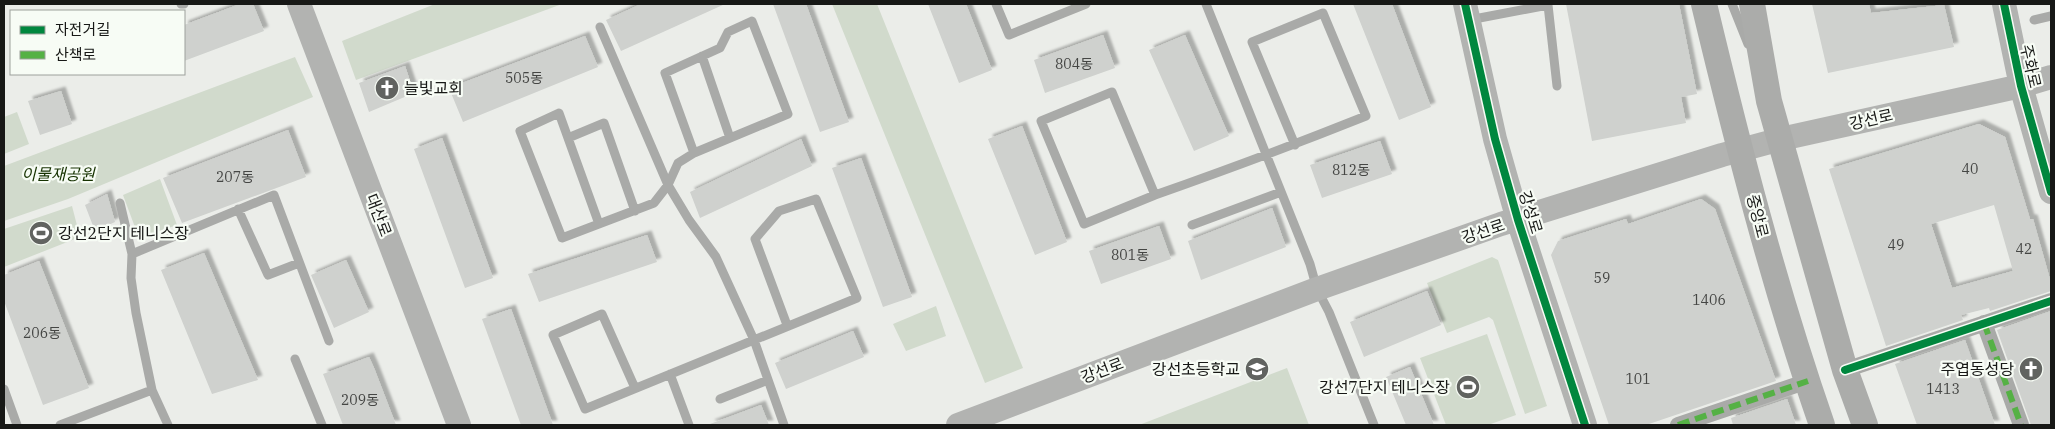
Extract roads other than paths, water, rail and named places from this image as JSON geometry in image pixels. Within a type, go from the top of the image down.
[{"type":"main road","name":"대산로","points":[[299,4],[459,425]]},
{"type":"main road","name":"중앙로","points":[[1704,4],[1730,113],[1768,257],[1822,423]]},
{"type":"main road","points":[[1752,4],[1764,81],[1845,370],[1865,425]]},
{"type":"main road","name":"주화로","points":[[2004,4],[2021,86],[2051,192]]},
{"type":"main road","name":"강성로","points":[[1466,12],[1495,138],[1518,220],[1585,425]]},
{"type":"main road","name":"강선로","points":[[958,425],[1318,289],[1518,220],[1722,155],[1780,139],[2021,86],[2051,77]]},
{"type":"street","points":[[1845,370],[2051,301]]},
{"type":"street","points":[[1984,323],[2020,425]]},
{"type":"street","points":[[1678,425],[1702,421],[1808,381]]},
{"type":"lane","points":[[996,4],[1009,35],[1086,4]]},
{"type":"lane","points":[[1206,4],[1312,269],[1318,289],[1374,425]]},
{"type":"lane","points":[[1732,4],[1764,81]]},
{"type":"lane","points":[[1466,12],[1548,5],[1558,86]]},
{"type":"lane","points":[[1155,195],[1112,92],[1041,121],[1084,224],[1155,195],[1267,156],[1295,145],[1366,116],[1323,13],[1252,42],[1295,145]]},
{"type":"lane","points":[[2034,20],[2051,16]]},
{"type":"lane","points":[[599,224],[559,113],[520,131],[562,238],[635,211],[654,203],[668,185],[678,163],[694,153],[788,114],[752,21],[728,32],[720,48],[665,73],[694,153]]},
{"type":"lane","points":[[600,27],[668,185],[689,220],[716,257],[754,340],[784,425]]},
{"type":"lane","points":[[702,56],[730,138]]},
{"type":"lane","points":[[568,138],[604,123],[635,211]]},
{"type":"lane","points":[[1192,225],[1281,192]]},
{"type":"lane","points":[[132,254],[274,195],[329,341]]},
{"type":"lane","points":[[635,388],[602,314],[553,335],[585,409],[856,298],[816,199],[779,211],[755,239],[787,325]]},
{"type":"lane","points":[[120,203],[132,254],[131,278],[136,313],[152,390],[168,425]]},
{"type":"lane","points":[[238,209],[268,275],[300,263]]},
{"type":"lane","points":[[296,359],[322,425]]},
{"type":"lane","points":[[670,374],[689,425]]},
{"type":"lane","points":[[720,399],[768,380]]},
{"type":"lane","points":[[4,389],[17,425]]},
{"type":"lane","points":[[60,425],[152,390]]},
{"type":"place","name":"늘빛교회","points":[[387,88]]},
{"type":"place","name":"강선2단지 테니스장","points":[[41,233]]},
{"type":"place","name":"강선초등학교","points":[[1257,369]]},
{"type":"place","name":"주엽동성당","points":[[2031,369]]},
{"type":"place","name":"강선7단지 테니스장","points":[[1468,387]]},
{"type":"park label","name":"이물재공원","points":[[58,174]]}]
